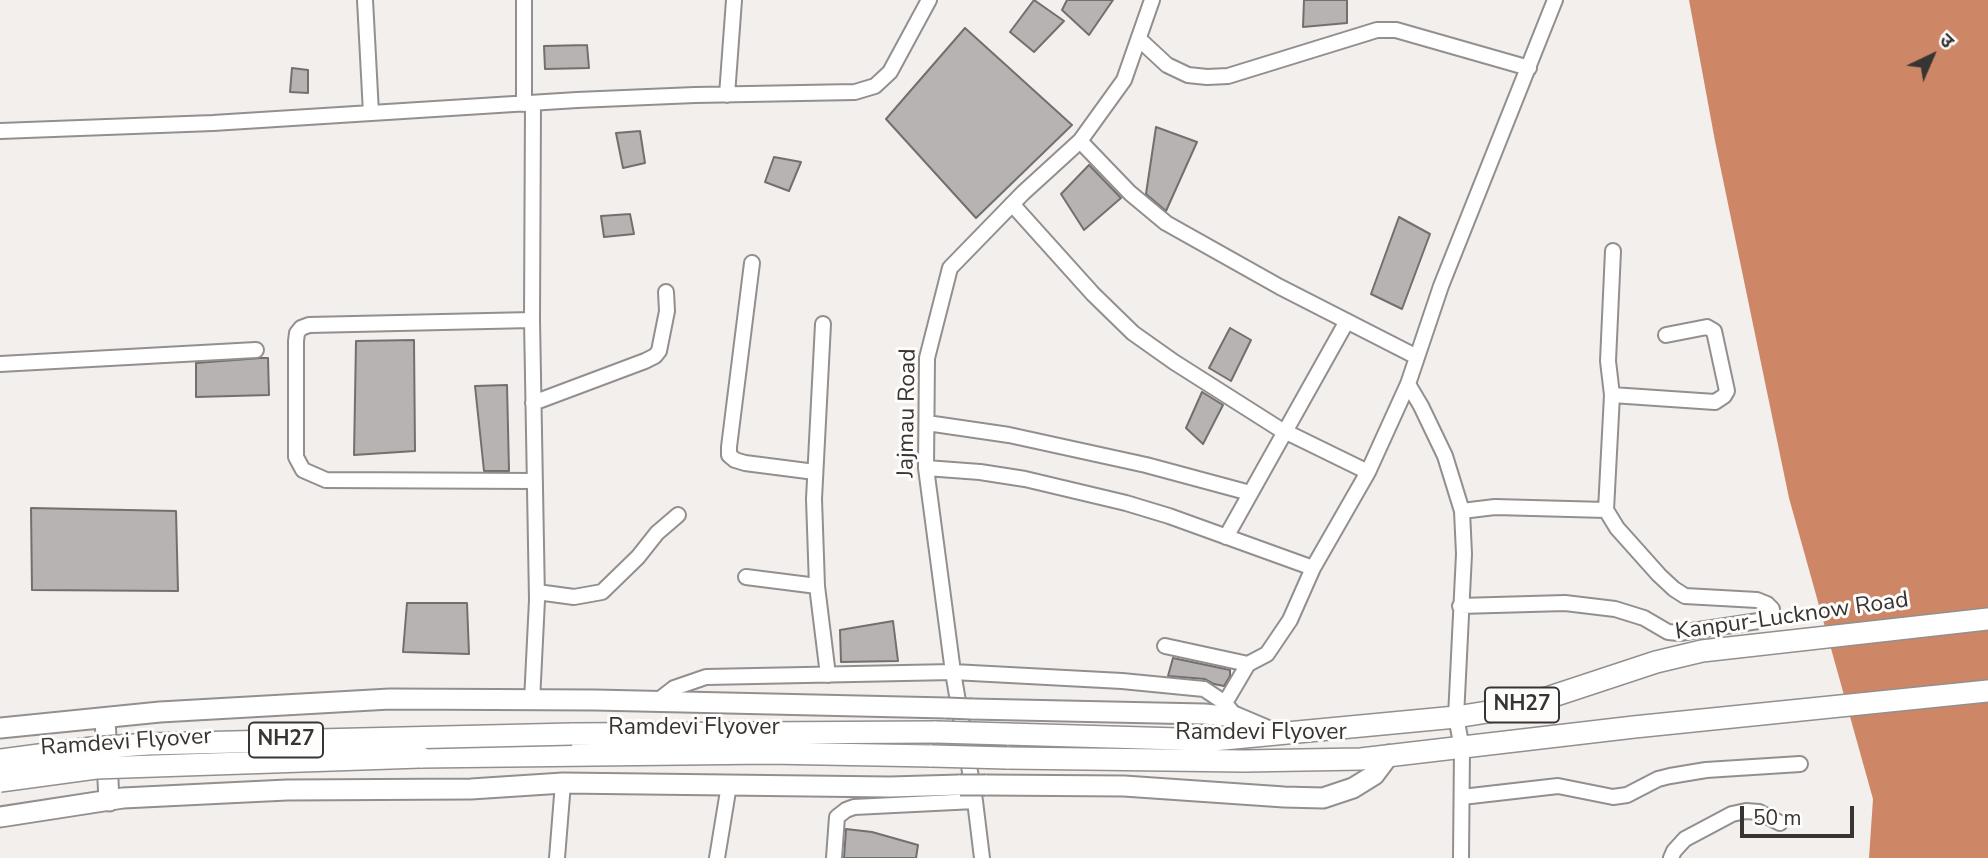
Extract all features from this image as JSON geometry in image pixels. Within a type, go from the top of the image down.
[{"type":"highway","name":"Kanpur-Lucknow Road","points":[[1276,734],[1456,717],[1500,710],[1550,697],[1656,662],[1702,651],[1988,619]]},
{"type":"highway","name":"NH27","points":[[1389,755],[1988,691]]},
{"type":"highway","name":"Ramdevi Flyover","points":[[0,760],[92,748],[266,740],[907,731],[1213,740],[1276,734]]},
{"type":"highway","name":"Ramdevi Flyover","points":[[0,781],[96,768],[420,757],[769,754],[1297,761],[1361,759],[1389,755]]},
{"type":"main road","points":[[0,728],[160,712],[390,699],[1204,714],[1231,710],[1276,734]]},
{"type":"main road","points":[[106,718],[109,801]]},
{"type":"main road","points":[[0,817],[123,798],[287,790],[471,789],[563,783],[890,787],[960,785],[980,793],[1124,786],[1324,798],[1353,788],[1374,775],[1389,755]]},
{"type":"street","points":[[365,0],[371,113]]},
{"type":"street","points":[[524,0],[529,103],[537,592],[532,701]]},
{"type":"street","points":[[727,95],[734,0]]},
{"type":"street","points":[[0,131],[213,123],[529,103],[855,93],[875,86],[890,72],[929,0]]},
{"type":"street","name":"Jajmau Road","points":[[982,858],[980,793],[953,672],[926,468],[928,358],[950,268],[1012,204],[1080,141],[1124,80],[1152,0]]},
{"type":"street","points":[[1165,646],[1248,664],[1267,654],[1290,620],[1313,568],[1367,472],[1408,384],[1441,286],[1555,0]]},
{"type":"street","points":[[1139,38],[1167,65],[1188,75],[1207,77],[1228,76],[1377,30],[1396,30],[1529,68]]},
{"type":"street","points":[[1080,141],[1130,193],[1166,223],[1417,357]]},
{"type":"street","points":[[1012,204],[1093,294],[1133,333],[1286,432],[1367,472]]},
{"type":"street","points":[[1460,606],[1565,603],[1615,609],[1644,618],[1668,632],[1679,633],[1765,620],[1772,613],[1767,604],[1757,600],[1685,596],[1659,575],[1617,528],[1606,510],[1612,395],[1608,361],[1614,251]]},
{"type":"street","points":[[752,263],[729,456],[745,463],[815,472]]},
{"type":"street","points":[[533,404],[655,356],[659,351],[667,311],[666,292]]},
{"type":"street","points":[[532,320],[309,325],[302,328],[297,333],[296,341],[296,457],[303,470],[326,480],[535,481]]},
{"type":"street","points":[[1226,537],[1347,321]]},
{"type":"street","points":[[822,324],[814,499],[817,586],[828,675]]},
{"type":"street","points":[[1612,395],[1715,402],[1724,396],[1727,391],[1714,331],[1707,327],[1666,335]]},
{"type":"street","points":[[0,364],[256,350]]},
{"type":"street","points":[[1408,384],[1422,406],[1445,456],[1462,511],[1464,554],[1456,717],[1462,748],[1461,858]]},
{"type":"street","points":[[927,424],[1009,435],[1146,465],[1250,493]]},
{"type":"street","points":[[926,468],[1025,479],[1126,503],[1313,568]]},
{"type":"street","points":[[1462,511],[1514,507],[1606,510]]},
{"type":"street","points":[[537,592],[574,597],[602,592],[678,515]]},
{"type":"street","points":[[746,577],[817,586]]},
{"type":"street","points":[[656,702],[674,688],[706,677],[953,672],[1122,681],[1204,689],[1231,710],[1248,664]]},
{"type":"street","points":[[1462,797],[1558,786],[1613,797],[1670,776],[1706,770],[1800,764]]},
{"type":"street","points":[[557,858],[563,783]]},
{"type":"street","points":[[718,858],[729,785]]},
{"type":"street","points":[[834,858],[836,817],[846,810],[980,793]]},
{"type":"street","points":[[1671,858],[1685,839],[1732,814],[1759,812],[1780,822]]},
{"type":"shaded area","points":[[1689,0],[1988,0],[1988,858],[1869,858],[1873,799],[1789,498],[1715,141]]},
{"type":"building","points":[[1034,0],[1064,21],[1034,52],[1010,32]]},
{"type":"building","points":[[1067,0],[1113,0],[1089,35],[1062,10]]},
{"type":"building","points":[[1304,0],[1347,0],[1347,23],[1303,27]]},
{"type":"building","points":[[965,28],[1072,125],[976,218],[886,119]]},
{"type":"building","points":[[587,45],[589,68],[545,69],[544,46]]},
{"type":"building","points":[[292,68],[308,70],[308,93],[290,92]]},
{"type":"building","points":[[1156,127],[1197,142],[1166,211],[1146,194]]},
{"type":"building","points":[[640,131],[645,163],[623,168],[616,133]]},
{"type":"building","points":[[774,157],[801,162],[789,191],[765,182]]},
{"type":"building","points":[[1089,165],[1121,198],[1084,230],[1061,194]]},
{"type":"building","points":[[630,214],[634,234],[604,237],[601,216]]},
{"type":"building","points":[[1399,217],[1430,234],[1402,309],[1371,294]]},
{"type":"building","points":[[1230,328],[1251,340],[1231,381],[1209,368]]},
{"type":"building","points":[[414,340],[415,451],[354,455],[356,341]]},
{"type":"building","points":[[268,358],[269,395],[196,397],[196,363]]},
{"type":"building","points":[[507,385],[509,471],[484,471],[475,386]]},
{"type":"building","points":[[1202,392],[1223,405],[1203,444],[1186,428]]},
{"type":"building","points":[[31,508],[176,511],[178,591],[32,590]]},
{"type":"building","points":[[407,603],[467,603],[469,654],[403,652]]},
{"type":"building","points":[[893,621],[898,661],[841,662],[840,630]]},
{"type":"building","points":[[1173,658],[1230,670],[1230,676],[1224,686],[1205,679],[1168,676]]},
{"type":"building","points":[[846,829],[872,832],[918,845],[916,858],[844,858]]}]
